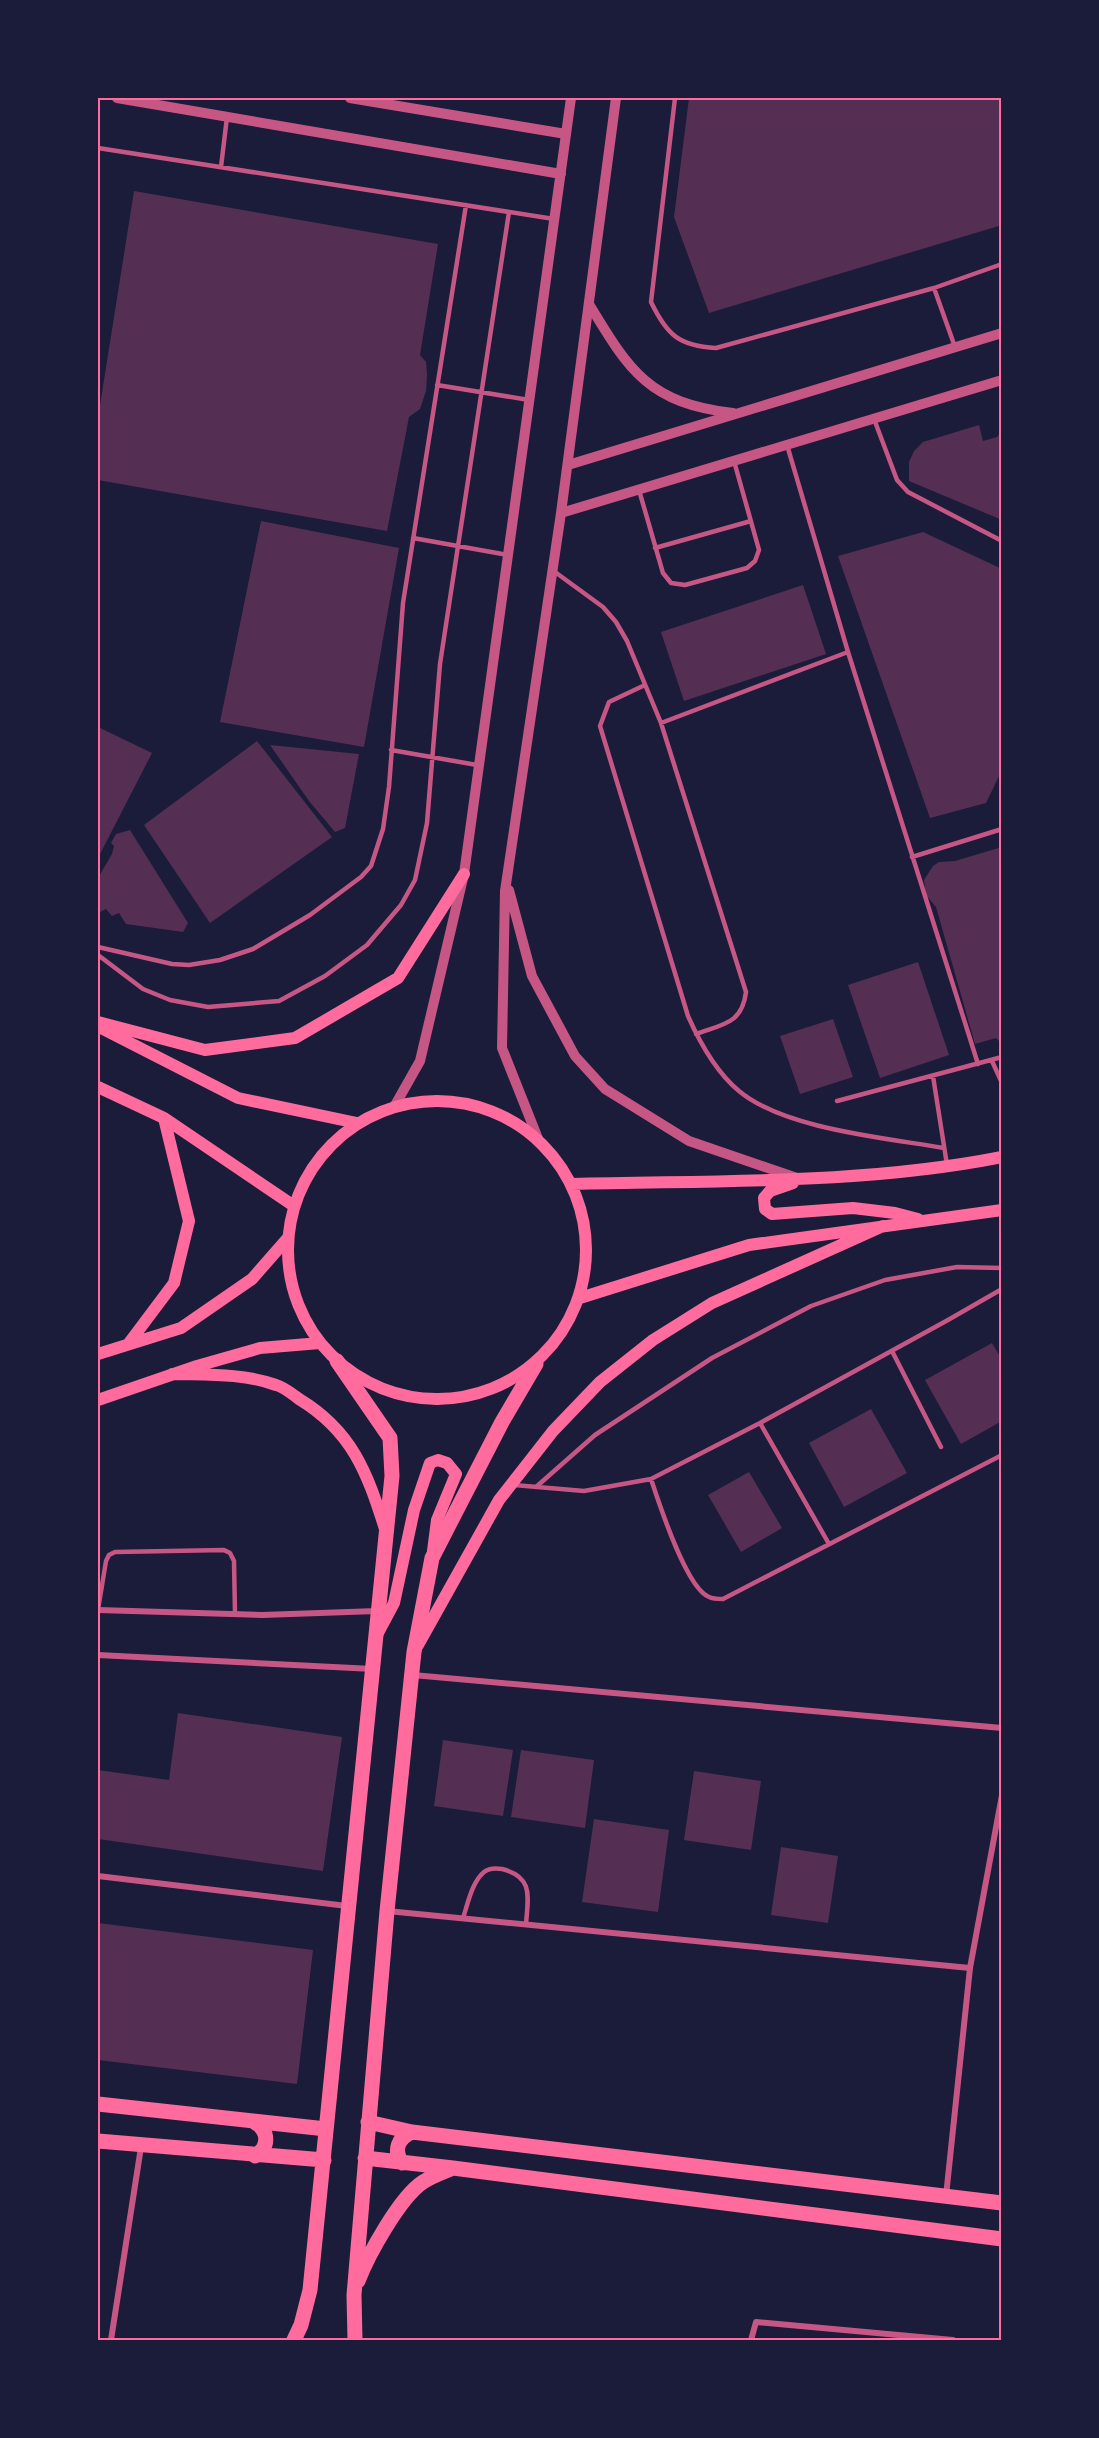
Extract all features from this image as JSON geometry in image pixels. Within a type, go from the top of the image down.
[{"type":"main road","points":[[98,1022],[205,1050],[295,1038],[398,978],[465,874]]},
{"type":"main road","points":[[98,1026],[238,1098],[357,1123]]},
{"type":"main road","points":[[98,1087],[164,1118],[294,1206]]},
{"type":"main road","points":[[294,2340],[301,2333],[310,2290],[392,1476],[390,1437],[337,1361],[320,1343],[300,1312],[290,1276],[287,1239],[294,1206],[308,1173],[330,1145],[357,1123],[394,1107],[445,1101],[496,1113],[539,1141],[558,1161],[572,1184],[585,1221],[587,1260],[580,1298],[562,1334],[536,1364],[502,1422],[432,1558]]},
{"type":"main road","points":[[129,1344],[174,1283],[189,1221],[164,1118]]},
{"type":"main road","points":[[572,1184],[803,1180],[947,1168],[1002,1157]]},
{"type":"main road","points":[[803,1180],[770,1191],[764,1198],[765,1209],[772,1214],[853,1208],[895,1213],[922,1221]]},
{"type":"main road","points":[[580,1298],[749,1245],[1002,1210]]},
{"type":"main road","points":[[414,1652],[499,1500],[553,1431],[592,1390],[653,1340],[712,1303],[883,1226]]},
{"type":"main road","points":[[98,1354],[181,1328],[252,1279],[287,1239]]},
{"type":"main road","points":[[98,1400],[172,1374],[260,1348],[320,1343]]},
{"type":"main road","points":[[337,1361],[373,1385],[414,1398],[457,1399],[499,1387],[536,1364]]},
{"type":"main road","points":[[172,1374],[230,1376],[277,1385],[310,1405],[346,1438],[369,1478],[387,1535]]},
{"type":"main road","points":[[355,2340],[354,2295],[368,2122],[414,1652],[437,1520],[456,1474],[447,1463],[438,1460],[430,1463],[425,1474],[414,1510],[394,1603],[376,1638]]},
{"type":"main road","points":[[98,2104],[326,2129]]},
{"type":"main road","points":[[254,2122],[262,2128],[266,2136],[262,2150],[255,2156]]},
{"type":"main road","points":[[368,2122],[412,2132],[1002,2203]]},
{"type":"main road","points":[[402,2163],[398,2155],[398,2145],[403,2136],[412,2132]]},
{"type":"main road","points":[[98,2141],[324,2160]]},
{"type":"main road","points":[[365,2158],[1002,2239]]},
{"type":"main road","points":[[354,2295],[359,2278],[387,2224],[405,2200],[422,2182],[453,2168]]},
{"type":"main road","points":[[346,2340],[354,2312]]},
{"type":"street","points":[[117,98],[561,174]]},
{"type":"street","points":[[351,98],[406,102],[566,134]]},
{"type":"street","points":[[394,1107],[420,1061],[465,874],[571,98]]},
{"type":"street","points":[[539,1141],[502,1047],[507,879],[568,465],[616,98]]},
{"type":"street","points":[[589,304],[616,350],[640,378],[674,400],[705,410],[739,414]]},
{"type":"street","points":[[568,465],[1002,333]]},
{"type":"street","points":[[561,513],[1002,380]]},
{"type":"street","points":[[507,879],[532,976],[575,1056],[605,1089],[688,1140],[803,1180]]},
{"type":"street","points":[[98,1610],[235,1614],[330,1614],[378,1611]]},
{"type":"street","points":[[98,1655],[373,1669]]},
{"type":"street","points":[[412,1675],[1002,1728]]},
{"type":"street","points":[[946,2197],[970,1968],[1002,1795]]},
{"type":"street","points":[[98,1876],[349,1907]]},
{"type":"street","points":[[387,1911],[970,1968]]},
{"type":"street","points":[[111,2340],[141,2146]]},
{"type":"street","points":[[751,2340],[756,2322],[953,2340]]},
{"type":"lane","points":[[675,98],[651,302],[661,323],[677,339],[694,347],[716,348],[934,288],[1002,264]]},
{"type":"lane","points":[[221,167],[227,117]]},
{"type":"lane","points":[[98,148],[555,219]]},
{"type":"lane","points":[[98,947],[172,964],[189,965],[220,960],[253,950],[310,915],[361,877],[371,866],[383,829],[390,787],[402,603],[466,205]]},
{"type":"lane","points":[[98,956],[143,989],[170,1000],[208,1007],[279,1001],[326,976],[367,945],[401,905],[415,880],[427,823],[440,664],[509,212]]},
{"type":"lane","points":[[934,288],[955,347]]},
{"type":"lane","points":[[437,385],[530,400]]},
{"type":"lane","points":[[874,419],[897,480],[908,492],[1002,541]]},
{"type":"lane","points":[[787,445],[912,857],[978,1064]]},
{"type":"lane","points":[[639,490],[663,573],[671,583],[685,585],[747,568],[755,561],[759,550],[734,461]]},
{"type":"lane","points":[[656,548],[751,521]]},
{"type":"lane","points":[[413,538],[508,555]]},
{"type":"lane","points":[[552,570],[603,607],[616,622],[645,685],[661,723],[746,992],[744,1006],[736,1018],[696,1034]]},
{"type":"lane","points":[[661,723],[849,652]]},
{"type":"lane","points":[[645,685],[609,702],[600,726],[688,1016],[696,1034],[721,1073],[740,1092],[767,1108],[807,1124],[944,1148]]},
{"type":"lane","points":[[392,750],[480,765]]},
{"type":"lane","points":[[912,857],[1002,829]]},
{"type":"lane","points":[[837,1101],[1002,1057]]},
{"type":"lane","points":[[992,1061],[1002,1083]]},
{"type":"lane","points":[[933,1076],[947,1168]]},
{"type":"lane","points":[[536,1487],[595,1435],[712,1358],[811,1306],[885,1280],[957,1267],[1002,1268]]},
{"type":"lane","points":[[511,1485],[584,1491],[651,1479],[892,1351],[1002,1288]]},
{"type":"lane","points":[[892,1351],[941,1447]]},
{"type":"lane","points":[[760,1422],[829,1544]]},
{"type":"lane","points":[[651,1479],[662,1514],[692,1582],[708,1597],[723,1599],[1002,1455]]},
{"type":"lane","points":[[98,1610],[106,1561],[109,1555],[115,1552],[224,1550],[230,1553],[234,1561],[235,1614]]},
{"type":"lane","points":[[463,1918],[479,1878],[486,1870],[496,1868],[515,1872],[525,1882],[528,1898],[526,1924]]},
{"type":"building","points":[[689,98],[1002,98],[1002,225],[709,313],[674,217]]},
{"type":"building","points":[[134,191],[438,244],[420,355],[426,362],[426,391],[420,409],[409,417],[387,531],[98,480],[98,418]]},
{"type":"building","points":[[979,425],[983,441],[997,437],[1002,430],[1002,520],[909,481],[909,462],[914,451],[923,442]]},
{"type":"building","points":[[261,521],[399,548],[364,747],[220,722]]},
{"type":"building","points":[[923,532],[1002,569],[1002,770],[986,803],[930,818],[838,556]]},
{"type":"building","points":[[803,585],[826,654],[684,701],[661,632]]},
{"type":"building","points":[[98,727],[152,753],[98,858]]},
{"type":"building","points":[[257,741],[332,837],[210,923],[144,825]]},
{"type":"building","points":[[270,745],[359,754],[345,828],[335,832],[309,801]]},
{"type":"building","points":[[130,830],[188,923],[183,932],[126,924],[119,913],[112,916],[106,909],[98,913],[98,878],[112,854],[114,846],[111,843],[116,834]]},
{"type":"building","points":[[1002,847],[1002,1044],[996,1038],[975,1044],[936,907],[926,895],[924,880],[933,866],[939,862],[955,861]]},
{"type":"building","points":[[918,962],[949,1055],[880,1078],[848,985]]},
{"type":"building","points":[[833,1019],[853,1077],[800,1094],[780,1036]]},
{"type":"building","points":[[992,1343],[1002,1360],[1002,1421],[961,1444],[925,1380]]},
{"type":"building","points":[[871,1409],[907,1473],[844,1507],[809,1443]]},
{"type":"building","points":[[749,1472],[782,1528],[741,1552],[708,1495]]},
{"type":"building","points":[[178,1713],[342,1737],[323,1871],[98,1839],[98,1770],[169,1780]]},
{"type":"building","points":[[443,1740],[513,1750],[503,1816],[434,1806]]},
{"type":"building","points":[[521,1750],[594,1760],[585,1828],[511,1817]]},
{"type":"building","points":[[694,1771],[761,1781],[751,1850],[684,1840]]},
{"type":"building","points":[[594,1819],[669,1830],[658,1912],[582,1902]]},
{"type":"building","points":[[781,1847],[838,1856],[828,1923],[771,1915]]},
{"type":"building","points":[[98,1923],[313,1950],[297,2084],[98,2060]]}]
